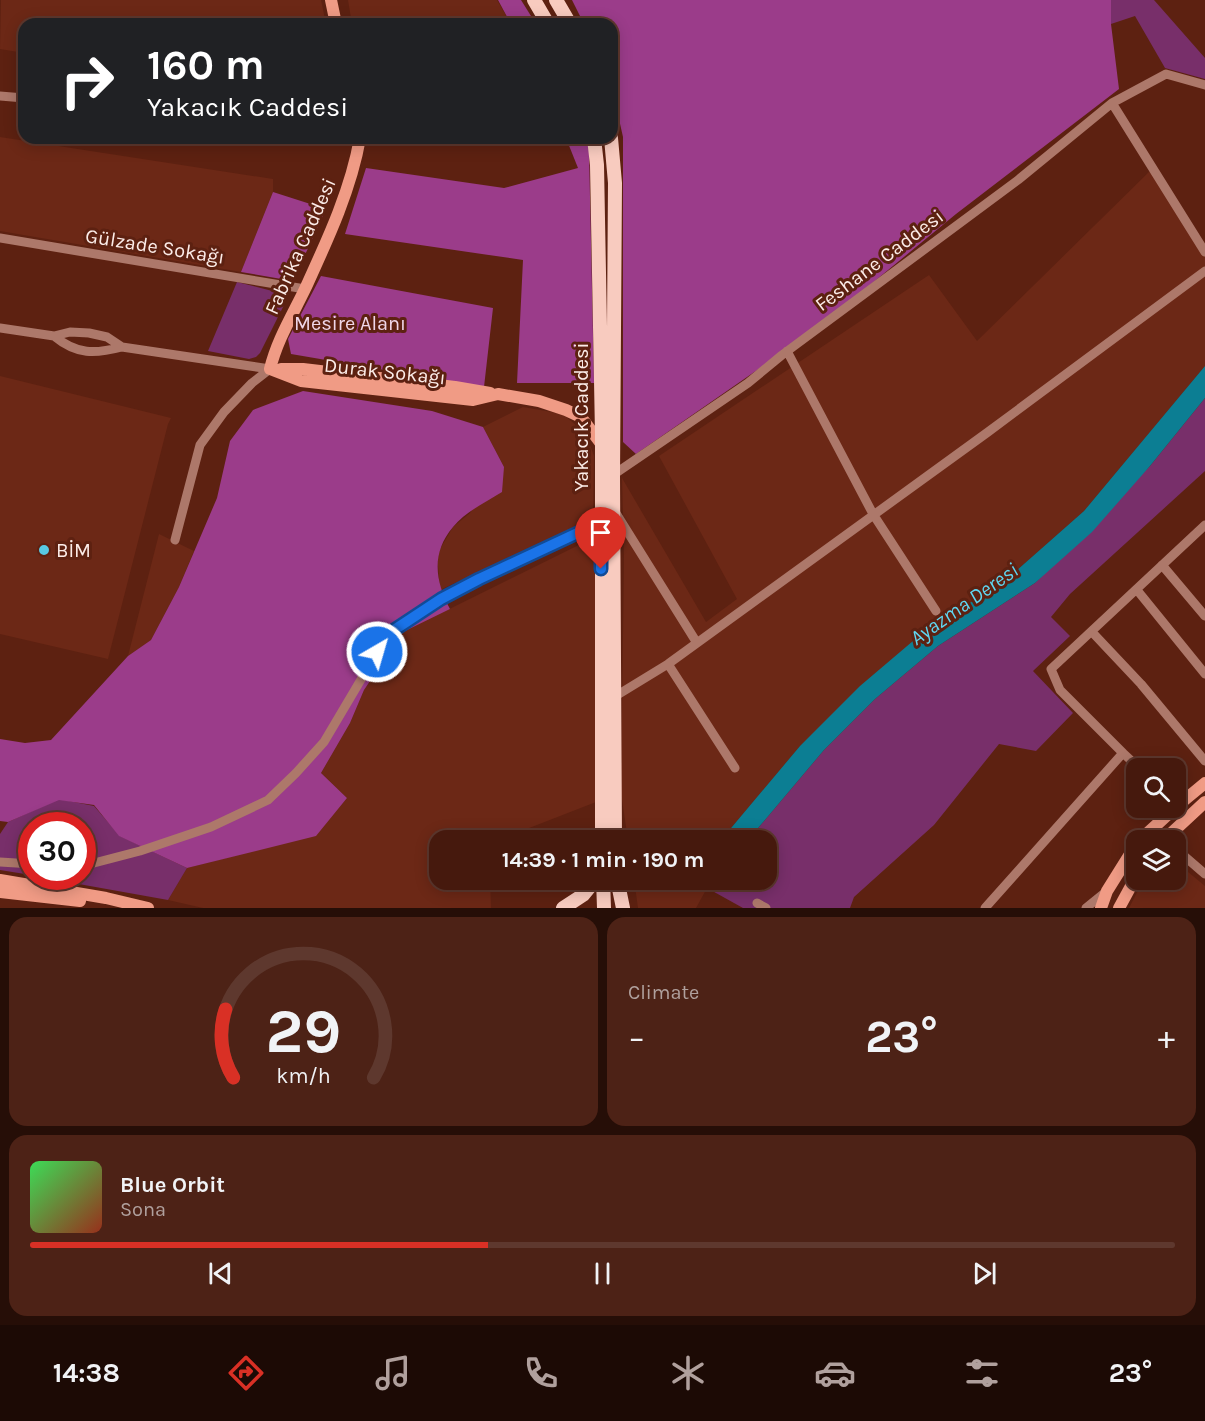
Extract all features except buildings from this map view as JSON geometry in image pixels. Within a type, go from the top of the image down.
[{"type":"main road","points":[[331,0],[335,18]]},
{"type":"main road","points":[[534,0],[544,18]]},
{"type":"main road","points":[[556,0],[566,18]]},
{"type":"main road","name":"Fabrika Caddesi","points":[[270,369],[276,347],[305,289],[348,189],[359,144]]},
{"type":"main road","name":"Yakacık Caddesi","points":[[594,144],[602,445],[602,830]]},
{"type":"main road","name":"Yakacık Caddesi","points":[[612,144],[615,183],[613,475],[615,830]]},
{"type":"main road","name":"Durak Sokağı","points":[[270,369],[303,369],[455,387],[538,402],[581,417],[602,445]]},
{"type":"main road","points":[[1186,798],[1205,783]]},
{"type":"main road","points":[[1186,805],[1203,804]]},
{"type":"main road","points":[[1175,830],[1203,804]]},
{"type":"main road","points":[[1151,830],[1164,818]]},
{"type":"main road","points":[[1101,908],[1107,891],[1126,862]]},
{"type":"main road","points":[[0,880],[106,898],[148,908]]},
{"type":"main road","points":[[563,908],[587,890]]},
{"type":"main road","points":[[603,890],[604,908]]},
{"type":"main road","points":[[616,890],[617,908]]},
{"type":"main road","points":[[619,890],[623,908]]},
{"type":"main road","points":[[1119,908],[1129,890]]},
{"type":"main road","points":[[0,892],[138,908]]},
{"type":"street","name":"Feshane Caddesi","points":[[613,475],[748,383],[787,351],[1018,180],[1113,103],[1166,74],[1205,85]]},
{"type":"street","points":[[0,96],[18,98]]},
{"type":"street","points":[[1113,103],[1205,252]]},
{"type":"street","name":"Gülzade Sokağı","points":[[0,238],[305,289]]},
{"type":"street","points":[[614,697],[668,664],[1205,271]]},
{"type":"street","name":"Durak Sokağı","points":[[0,328],[54,336],[70,332],[89,333],[106,337],[122,346],[270,369]]},
{"type":"street","name":"Durak Sokağı","points":[[54,336],[67,347],[91,353],[122,346]]},
{"type":"street","points":[[787,351],[873,514],[936,611]]},
{"type":"street","points":[[175,540],[200,445],[224,412],[252,383],[270,369]]},
{"type":"street","points":[[613,509],[697,643]]},
{"type":"street","points":[[96,862],[140,851],[211,827],[268,800],[324,742],[388,634],[450,594],[601,522]]},
{"type":"street","points":[[1128,758],[1060,690],[1051,669],[1205,525]]},
{"type":"street","points":[[1162,565],[1205,616]]},
{"type":"street","points":[[1137,590],[1205,674]]},
{"type":"street","points":[[1092,632],[1141,684],[1205,761]]},
{"type":"street","points":[[668,664],[735,768]]},
{"type":"street","points":[[985,908],[1123,753]]},
{"type":"street","points":[[1186,858],[1205,874]]},
{"type":"street","points":[[0,862],[18,863]]},
{"type":"street","points":[[1086,908],[1107,891]]},
{"type":"street","points":[[757,903],[766,908]]},
{"type":"shaded area","points":[[1,0],[321,0],[325,18],[18,18],[18,52],[0,49]]},
{"type":"shaded area","points":[[348,0],[497,0],[508,18],[351,18]]},
{"type":"shaded area","points":[[1111,0],[1154,0],[1205,58],[1205,79],[1165,68],[1135,16],[1111,24]]},
{"type":"shaded area","points":[[0,137],[18,140],[18,144],[46,144],[273,179],[273,192],[241,272],[0,231]]},
{"type":"shaded area","points":[[1152,169],[1205,252],[1205,366],[1084,511],[999,586],[933,624],[800,746],[729,830],[627,830],[621,793],[624,557],[622,478],[706,622],[737,599],[659,456],[929,275],[977,341]]},
{"type":"shaded area","points":[[237,282],[280,293],[285,299],[260,353],[249,359],[208,351]]},
{"type":"shaded area","points":[[0,376],[171,418],[108,659],[0,634]]},
{"type":"shaded area","points":[[1205,398],[1205,471],[1070,594],[1051,617],[1070,636],[1033,671],[1073,713],[1036,751],[999,744],[934,825],[854,897],[850,908],[743,908],[711,890],[777,890],[777,830],[756,830],[824,750],[875,699],[938,646],[1035,583],[1150,466]]},
{"type":"shaded area","points":[[523,407],[563,414],[586,434],[594,456],[593,519],[440,590],[437,554],[453,527],[470,513],[504,467],[483,427]]},
{"type":"shaded area","points":[[159,534],[194,551],[179,587],[151,640],[128,656]]},
{"type":"shaded area","points":[[595,537],[596,802],[524,830],[429,830],[429,890],[490,890],[491,908],[203,908],[168,900],[187,868],[316,835],[347,798],[321,773],[350,723],[364,690],[403,632]]},
{"type":"shaded area","points":[[59,799],[94,806],[120,836],[187,868],[168,900],[96,887],[96,812],[30,812]]},
{"type":"shaded area","points":[[18,817],[18,873],[0,870],[0,834],[8,822]]},
{"type":"shaded area","points":[[1186,870],[1205,886],[1205,908],[1129,908],[1138,890],[1186,890]]},
{"type":"shaded area","points":[[636,890],[706,890],[696,908],[638,908]]},
{"type":"green space","points":[[498,0],[521,0],[532,18],[508,18]]},
{"type":"green space","points":[[572,0],[1111,0],[1111,24],[1119,89],[956,214],[819,327],[636,454],[623,442],[623,137],[618,115],[618,18],[581,18]]},
{"type":"green space","points":[[568,144],[588,144],[589,150],[594,383],[517,383],[523,260],[345,234],[366,168],[504,188],[578,168]]},
{"type":"green space","points":[[273,192],[326,209],[293,281],[241,272]]},
{"type":"green space","name":"Mesire Alanı","points":[[321,276],[493,308],[484,387],[291,354],[288,339]]},
{"type":"green space","points":[[303,391],[432,411],[483,427],[504,467],[502,492],[463,517],[453,527],[441,547],[438,557],[439,578],[450,609],[403,632],[364,690],[350,723],[321,773],[347,798],[316,836],[187,868],[119,836],[94,805],[59,800],[31,812],[18,812],[18,818],[8,822],[0,821],[0,739],[25,743],[51,740],[128,656],[151,640],[179,587],[217,498],[230,441],[253,410]]},
{"type":"water","points":[[1205,366],[1205,398],[1092,532],[1035,583],[938,646],[875,699],[824,750],[756,830],[729,830],[800,746],[860,686],[933,624],[999,586],[1084,511]]},
{"type":"place","name":"BİM","points":[[44,550]]},
{"type":"route","points":[[377,652],[388,634],[441,599],[601,522],[601,569]]},
{"type":"water label","name":"Ayazma Deresi","points":[[964,604]]}]
